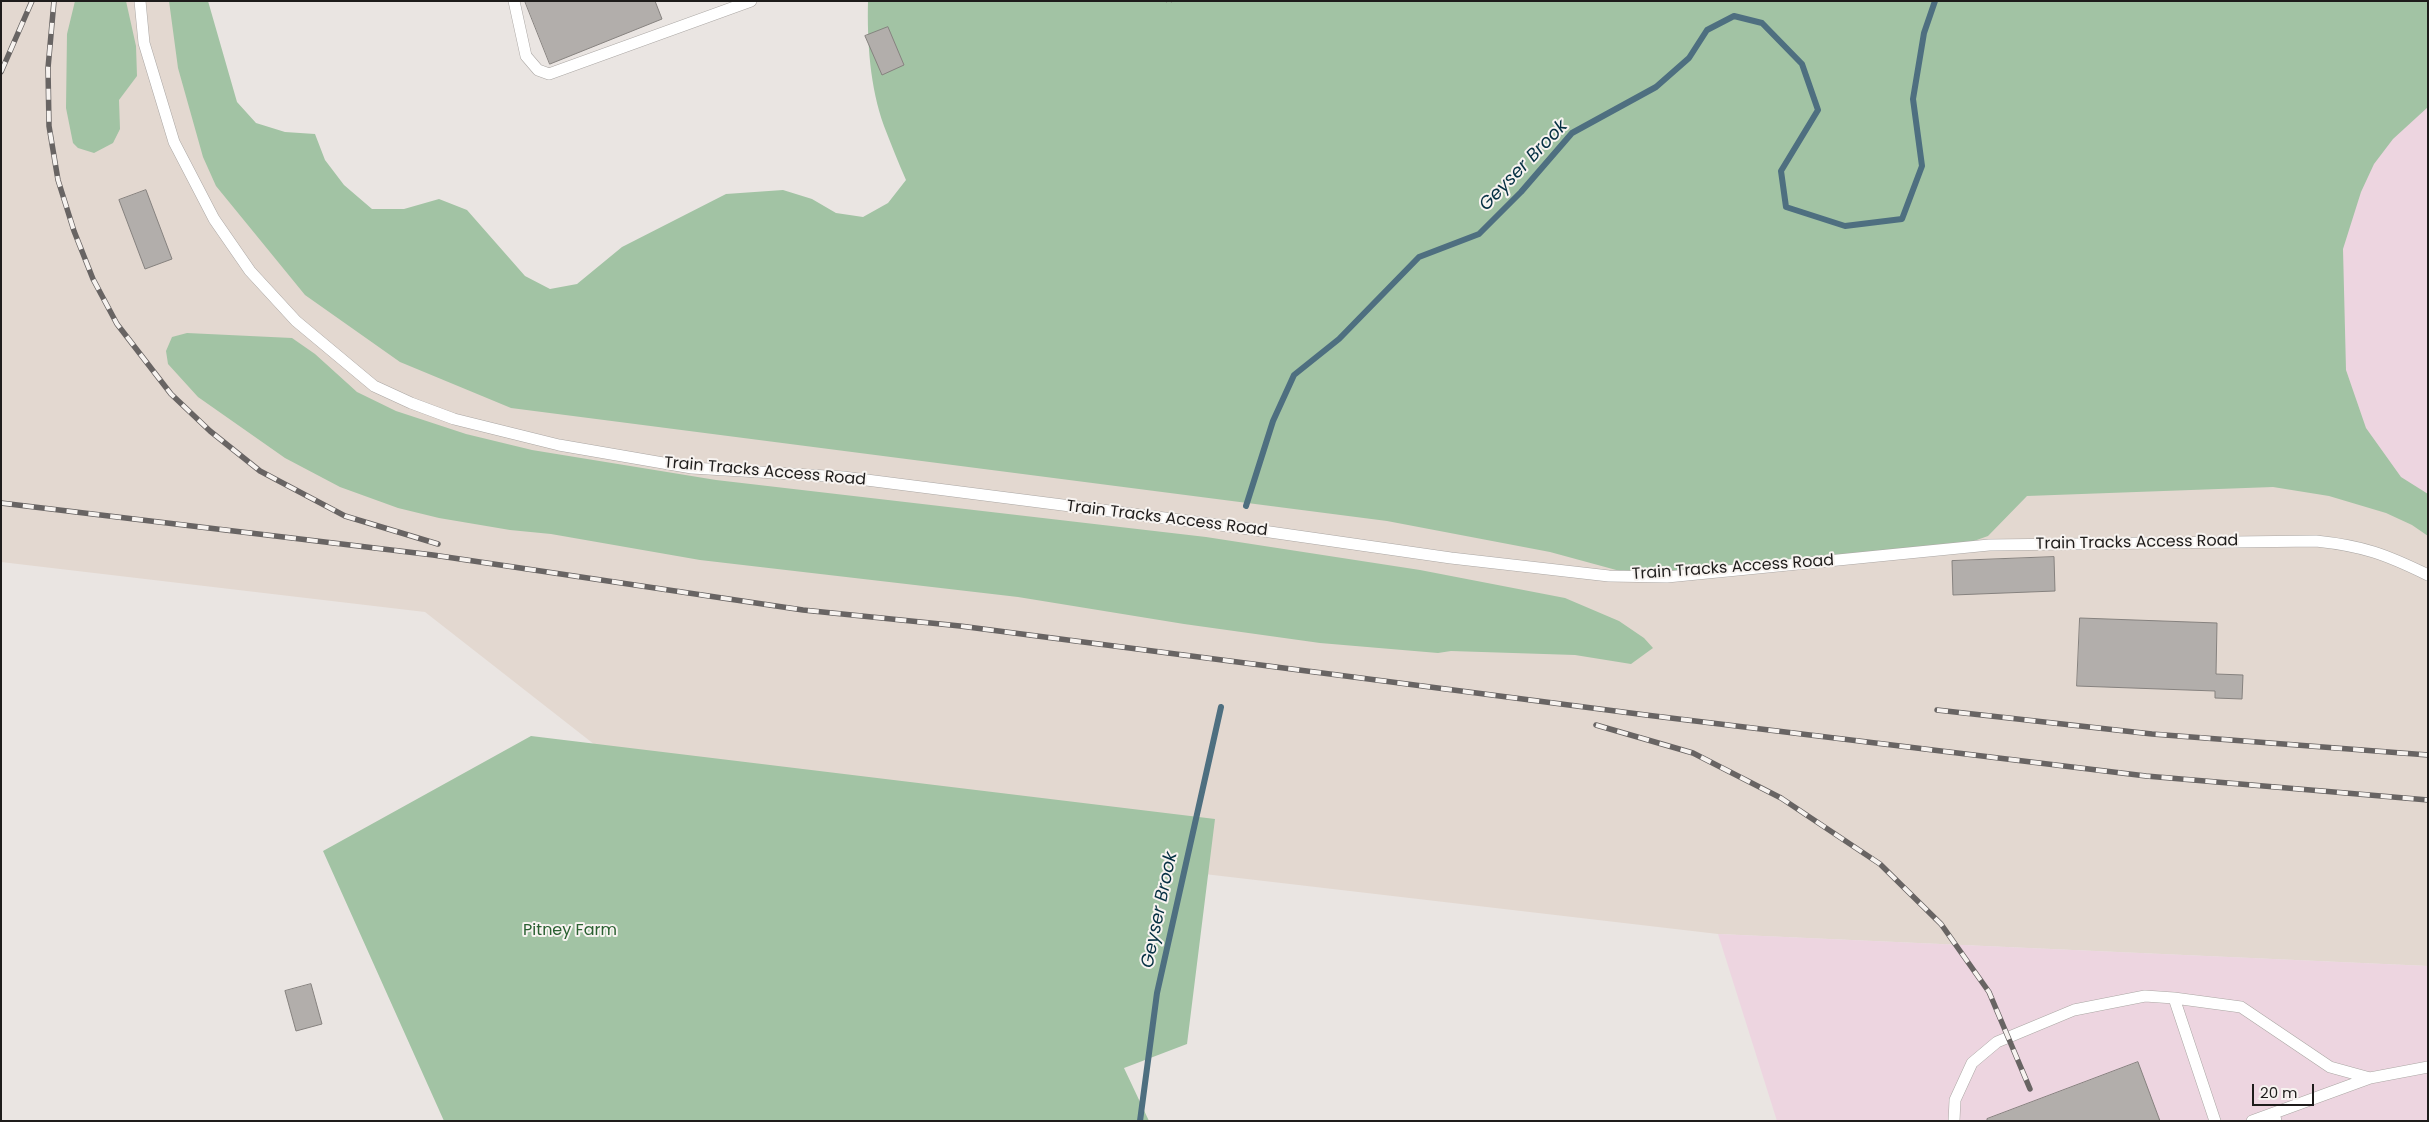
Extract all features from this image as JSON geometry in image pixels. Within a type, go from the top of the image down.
[{"type":"lane","name":"Train Tracks Access Road","points":[[140,1],[144,43],[174,142],[214,219],[250,271],[296,321],[374,386],[411,403],[454,419],[540,441],[692,468],[843,478],[1235,527],[1451,558],[1609,576],[1667,576],[1989,545],[2316,541],[2352,545],[2378,552],[2428,575]]},
{"type":"lane","points":[[514,1],[526,56],[538,70],[549,74],[751,1]]},
{"type":"lane","points":[[1954,1121],[1954,1100],[1972,1063],[1997,1042],[2074,1010],[2145,996],[2241,1007],[2330,1068],[2370,1078]]},
{"type":"lane","points":[[2174,998],[2215,1121]]},
{"type":"lane","points":[[2252,1121],[2275,1117],[2370,1078],[2428,1067]]},
{"type":"path","points":[[1166,1],[1172,1]]},
{"type":"shaded area","points":[[1,1],[193,1],[262,204],[426,345],[2314,464],[2428,505],[2428,966],[1718,934],[682,813],[425,612],[1,562]]},
{"type":"shaded area","points":[[2428,12],[2428,505],[2314,464],[2260,122]]},
{"type":"shaded area","points":[[1718,934],[2428,966],[2428,1121],[1777,1121]]},
{"type":"green space","points":[[75,1],[126,1],[136,46],[137,76],[119,100],[120,129],[113,143],[94,153],[78,148],[73,143],[66,108],[67,34]]},
{"type":"green space","points":[[169,1],[208,1],[237,102],[256,123],[285,132],[315,134],[325,160],[344,185],[372,209],[404,209],[439,199],[467,210],[525,276],[550,289],[577,284],[622,247],[726,194],[783,190],[812,199],[836,213],[863,217],[888,203],[906,180],[884,126],[875,96],[869,48],[868,1],[2428,1],[2428,107],[2393,139],[2374,164],[2361,192],[2343,249],[2346,370],[2366,428],[2401,477],[2428,494],[2428,536],[2412,525],[2386,513],[2329,496],[2273,487],[2027,496],[1988,536],[1960,546],[1642,577],[1550,552],[1387,521],[511,408],[400,362],[305,295],[216,186],[203,157],[178,68]]},
{"type":"green space","points":[[187,333],[292,338],[315,354],[357,392],[396,411],[466,434],[532,450],[716,480],[1206,537],[1420,570],[1565,598],[1619,621],[1644,638],[1653,648],[1631,664],[1575,655],[1451,651],[1438,653],[1320,643],[1184,624],[1018,597],[700,560],[551,534],[510,530],[439,518],[398,508],[340,487],[285,458],[198,397],[168,364],[166,351],[172,337]]},
{"type":"green space","name":"Pitney Farm","points":[[531,736],[1215,819],[1187,1044],[1124,1068],[1149,1121],[444,1121],[323,851]]},
{"type":"building","points":[[525,1],[655,1],[662,19],[550,64]]},
{"type":"building","points":[[888,27],[904,65],[882,75],[865,36]]},
{"type":"building","points":[[146,190],[172,259],[145,269],[119,200]]},
{"type":"building","points":[[2054,557],[2055,591],[1953,595],[1952,561]]},
{"type":"building","points":[[2080,618],[2217,623],[2216,674],[2243,675],[2242,699],[2215,698],[2215,691],[2077,686]]},
{"type":"building","points":[[311,984],[322,1024],[296,1031],[285,991]]},
{"type":"building","points":[[2138,1062],[2160,1121],[1987,1121],[1987,1119]]},
{"type":"waterway","name":"Geyser Brook","points":[[1246,506],[1273,421],[1294,375],[1339,339],[1419,257],[1479,234],[1521,192],[1572,133],[1656,87],[1689,58],[1707,30],[1734,16],[1762,23],[1802,64],[1818,110],[1781,171],[1786,207],[1845,226],[1902,219],[1922,166],[1913,99],[1924,33],[1935,1]]},
{"type":"waterway","name":"Geyser Brook","points":[[1140,1121],[1157,993],[1221,707]]},
{"type":"railway","points":[[1,72],[32,1]]},
{"type":"railway","points":[[54,1],[48,68],[49,126],[58,180],[74,231],[93,279],[117,324],[171,394],[210,431],[260,471],[345,516],[438,544]]},
{"type":"railway","points":[[1,503],[433,555],[803,610],[960,626],[1646,715],[2146,776],[2428,800]]},
{"type":"railway","points":[[1937,710],[2152,734],[2428,755]]},
{"type":"railway","points":[[1596,725],[1693,753],[1781,798],[1880,864],[1941,924],[1989,992],[2030,1089]]}]
